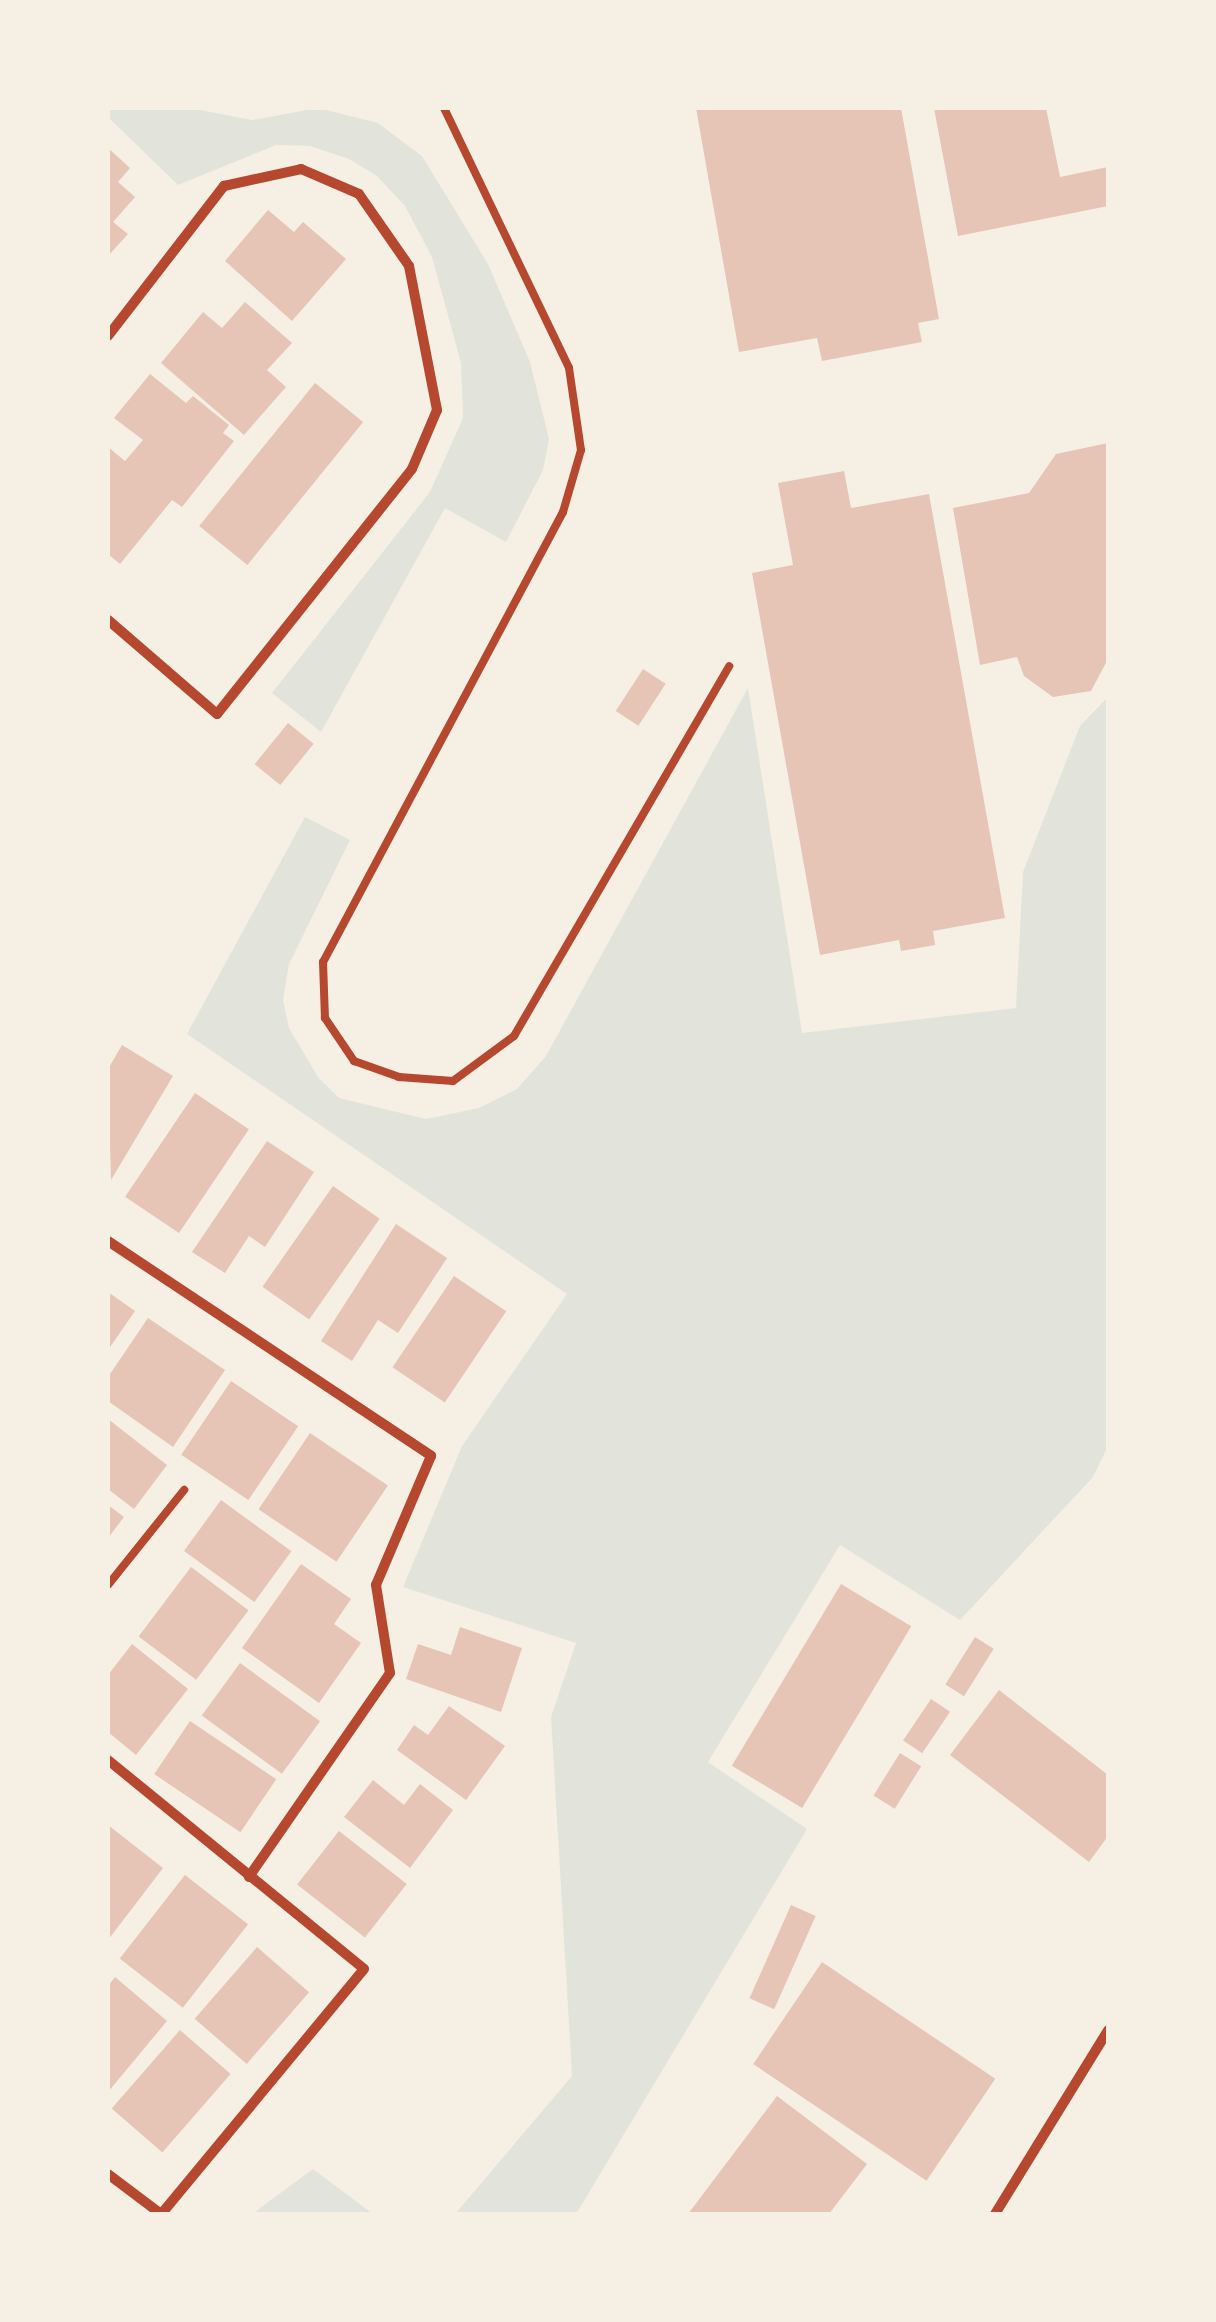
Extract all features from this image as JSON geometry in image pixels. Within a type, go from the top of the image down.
[{"type":"street","points":[[108,336],[224,186],[301,169],[359,194],[408,266],[438,410],[412,468],[217,714],[108,620]]},
{"type":"street","points":[[108,1241],[430,1456],[376,1585],[390,1672],[249,1877]]},
{"type":"street","points":[[108,1760],[364,1968],[162,2214],[108,2174]]},
{"type":"street","points":[[994,2214],[1108,2030]]},
{"type":"lane","points":[[444,108],[569,368],[581,450],[563,512],[322,962],[325,1018],[354,1061],[399,1077],[453,1081],[514,1036],[730,666]]},
{"type":"lane","points":[[108,1585],[184,1490]]},
{"type":"shaded area","points":[[108,108],[190,108],[252,120],[318,108],[378,123],[422,156],[488,264],[530,362],[549,439],[543,470],[506,542],[445,508],[321,732],[272,693],[430,492],[463,418],[461,363],[432,257],[405,206],[377,176],[349,159],[310,146],[276,145],[178,185],[108,117]]},
{"type":"shaded area","points":[[748,688],[802,1033],[1016,1008],[1023,872],[1080,726],[1108,697],[1108,1446],[1093,1477],[960,1620],[840,1545],[708,1762],[807,1829],[576,2214],[455,2214],[572,2076],[551,1717],[576,1643],[403,1587],[462,1446],[567,1294],[187,1034],[305,817],[350,840],[289,964],[283,1000],[289,1028],[318,1077],[339,1098],[426,1119],[479,1108],[517,1089],[546,1056]]},
{"type":"shaded area","points":[[313,2169],[373,2214],[252,2214]]},
{"type":"building","points":[[696,108],[901,108],[939,319],[918,323],[922,342],[822,361],[817,338],[739,352]]},
{"type":"building","points":[[934,108],[1046,108],[1060,177],[1108,167],[1108,206],[958,236]]},
{"type":"building","points":[[108,148],[130,168],[118,182],[135,197],[113,222],[128,234],[108,256]]},
{"type":"building","points":[[268,210],[294,232],[303,222],[346,259],[292,321],[225,261]]},
{"type":"building","points":[[245,302],[292,343],[267,370],[286,387],[244,435],[161,363],[203,312],[222,328]]},
{"type":"building","points":[[150,374],[186,403],[193,396],[229,425],[223,433],[234,441],[182,507],[172,500],[120,564],[108,554],[108,447],[125,461],[143,440],[114,418]]},
{"type":"building","points":[[315,383],[363,422],[247,565],[199,526]]},
{"type":"building","points":[[1108,443],[1108,659],[1091,691],[1053,697],[1024,676],[1017,657],[980,665],[953,508],[1029,493],[1056,454]]},
{"type":"building","points":[[844,471],[851,508],[929,494],[1005,918],[933,931],[935,945],[901,951],[899,940],[820,955],[752,573],[793,565],[778,483]]},
{"type":"building","points":[[643,669],[666,684],[638,726],[616,711]]},
{"type":"building","points":[[288,723],[314,744],[280,785],[255,764]]},
{"type":"building","points":[[122,1045],[173,1076],[111,1180],[108,1069]]},
{"type":"building","points":[[195,1093],[249,1129],[179,1233],[125,1197]]},
{"type":"building","points":[[267,1141],[314,1172],[265,1247],[249,1236],[225,1273],[192,1252]]},
{"type":"building","points":[[333,1186],[380,1219],[309,1319],[262,1287]]},
{"type":"building","points":[[396,1224],[447,1258],[398,1333],[378,1320],[352,1361],[321,1341]]},
{"type":"building","points":[[454,1276],[506,1311],[445,1402],[392,1367]]},
{"type":"building","points":[[108,1292],[135,1311],[108,1350]]},
{"type":"building","points":[[148,1318],[225,1370],[173,1447],[108,1401],[108,1377]]},
{"type":"building","points":[[231,1381],[298,1426],[248,1500],[181,1455]]},
{"type":"building","points":[[108,1419],[167,1465],[134,1509],[108,1489]]},
{"type":"building","points":[[310,1433],[388,1486],[336,1562],[259,1509]]},
{"type":"building","points":[[221,1500],[291,1551],[254,1602],[184,1551]]},
{"type":"building","points":[[108,1505],[124,1517],[108,1538]]},
{"type":"building","points":[[301,1564],[351,1599],[334,1624],[361,1643],[319,1703],[242,1648]]},
{"type":"building","points":[[191,1567],[249,1610],[196,1680],[139,1636]]},
{"type":"building","points":[[841,1584],[911,1626],[802,1808],[732,1766]]},
{"type":"building","points":[[460,1627],[522,1648],[501,1712],[406,1679],[418,1644],[451,1655]]},
{"type":"building","points":[[975,1637],[994,1649],[964,1696],[945,1684]]},
{"type":"building","points":[[132,1644],[188,1689],[136,1755],[108,1732],[108,1675]]},
{"type":"building","points":[[240,1663],[320,1721],[282,1774],[202,1716]]},
{"type":"building","points":[[999,1690],[1108,1775],[1108,1836],[1089,1862],[950,1755]]},
{"type":"building","points":[[931,1699],[950,1712],[922,1753],[903,1740]]},
{"type":"building","points":[[449,1706],[505,1746],[466,1800],[397,1750],[414,1725],[428,1735]]},
{"type":"building","points":[[190,1721],[276,1779],[240,1832],[154,1774]]},
{"type":"building","points":[[900,1753],[921,1766],[895,1809],[874,1795]]},
{"type":"building","points":[[373,1780],[404,1805],[420,1784],[453,1810],[410,1868],[344,1817]]},
{"type":"building","points":[[108,1825],[163,1868],[108,1940]]},
{"type":"building","points":[[339,1831],[407,1884],[365,1938],[297,1885]]},
{"type":"building","points":[[185,1875],[248,1924],[183,2008],[120,1959]]},
{"type":"building","points":[[791,1905],[816,1916],[774,2009],[750,1998]]},
{"type":"building","points":[[257,1947],[309,1992],[247,2064],[195,2019]]},
{"type":"building","points":[[822,1962],[995,2079],[926,2181],[753,2064]]},
{"type":"building","points":[[115,1977],[167,2021],[108,2092],[108,1986]]},
{"type":"building","points":[[180,2030],[231,2074],[162,2152],[112,2108]]},
{"type":"building","points":[[777,2096],[867,2164],[829,2214],[688,2214]]}]
